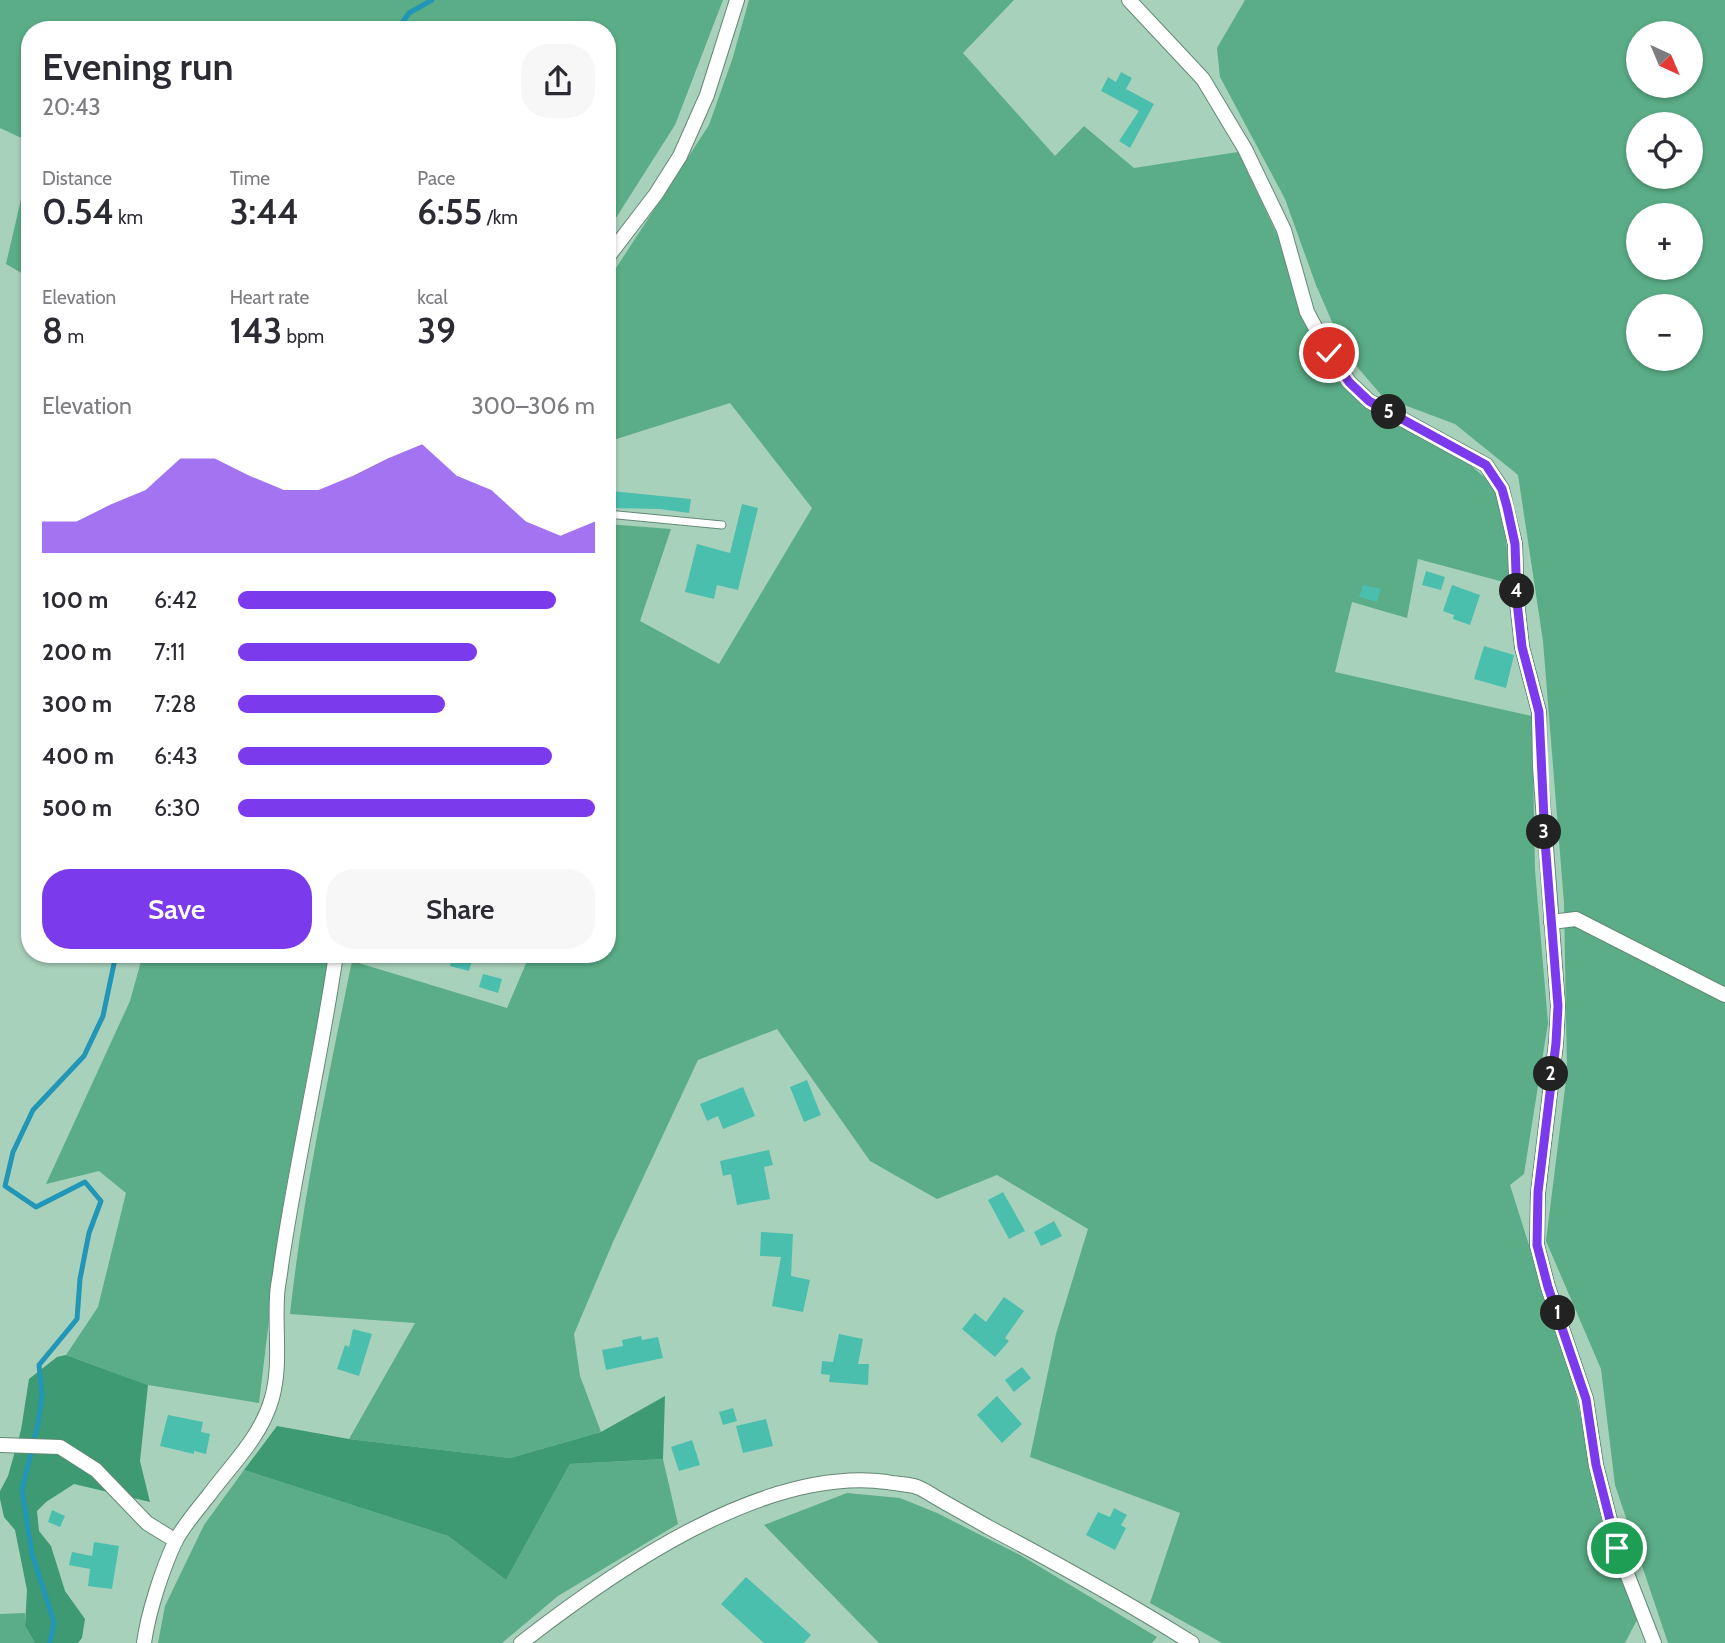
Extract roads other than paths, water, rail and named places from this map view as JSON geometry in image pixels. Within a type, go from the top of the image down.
[{"type":"street","points":[[616,246],[656,194],[680,156],[707,94],[737,0]]},
{"type":"street","points":[[1129,0],[1203,79],[1245,149],[1284,229],[1292,266],[1307,312],[1329,353],[1349,382],[1369,401],[1486,465],[1502,489],[1515,544],[1522,647],[1539,712],[1540,767],[1558,1006],[1538,1192],[1537,1245],[1548,1287],[1586,1399],[1596,1465],[1617,1548],[1654,1643]]},
{"type":"street","points":[[1551,922],[1576,919],[1725,995]]},
{"type":"street","points":[[144,1643],[147,1621],[176,1541],[209,1494],[240,1458],[264,1420],[273,1396],[277,1362],[277,1297],[285,1236],[295,1172],[324,1036],[335,963]]},
{"type":"street","points":[[0,1445],[60,1447],[96,1470],[148,1523],[176,1541]]},
{"type":"street","points":[[521,1643],[619,1573],[699,1525],[739,1506],[826,1482],[870,1480],[915,1486],[1114,1595],[1192,1643]]},
{"type":"lane","points":[[616,515],[722,525]]},
{"type":"waterway","points":[[403,21],[409,13],[432,0]]},
{"type":"waterway","points":[[50,1643],[54,1622],[32,1554],[22,1490],[38,1424],[42,1394],[39,1365],[77,1319],[80,1279],[89,1233],[101,1201],[85,1182],[36,1207],[5,1186],[13,1152],[33,1110],[84,1056],[103,1016],[114,963]]}]
